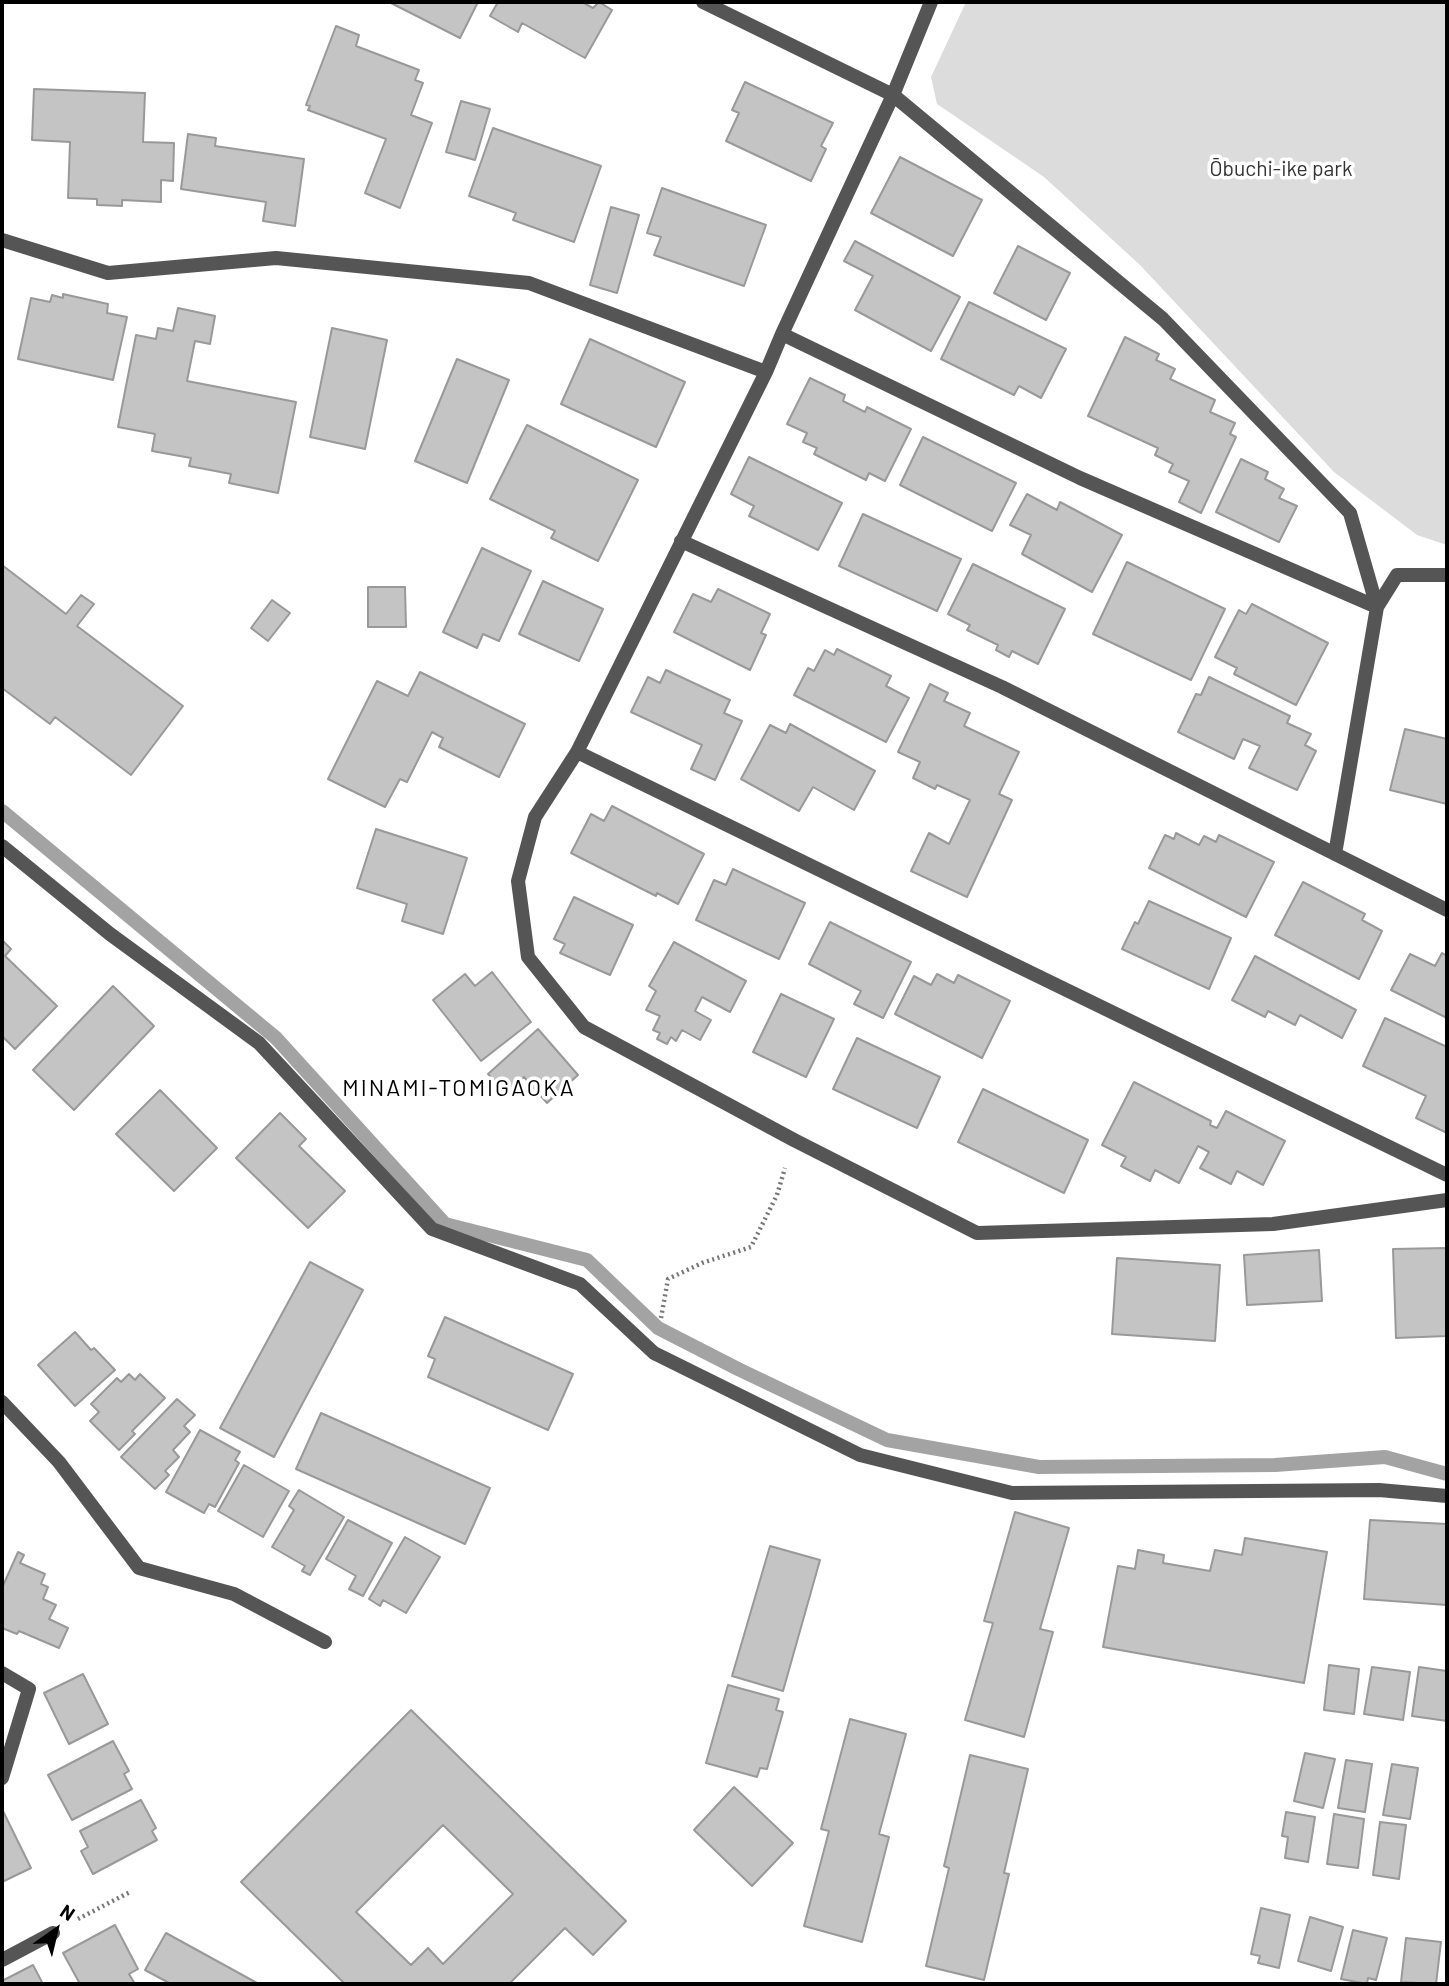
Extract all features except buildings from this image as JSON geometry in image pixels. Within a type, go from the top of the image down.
[{"type":"street","points":[[703,2],[893,95],[1163,319],[1350,513],[1377,607]]},
{"type":"street","points":[[930,2],[893,95],[766,372],[577,752],[535,817],[518,881],[528,957],[584,1027],[794,1140],[977,1233],[1273,1224],[1447,1200]]},
{"type":"street","points":[[2,240],[108,273],[276,258],[529,283],[766,372]]},
{"type":"street","points":[[782,334],[1080,478],[1377,607]]},
{"type":"street","points":[[681,541],[1002,687],[1447,910]]},
{"type":"street","points":[[1335,854],[1377,607],[1397,575],[1447,575]]},
{"type":"street","points":[[577,752],[1447,1175]]},
{"type":"street","points":[[2,846],[110,934],[259,1043],[432,1229],[580,1284],[654,1353],[860,1455],[1012,1493],[1379,1490],[1447,1496]]},
{"type":"street","points":[[2,1402],[59,1462],[139,1568],[234,1594],[325,1642]]},
{"type":"street","points":[[2,1673],[29,1689],[2,1778]]},
{"type":"street","points":[[2,1960],[53,1933]]},
{"type":"path","points":[[654,1353],[668,1279],[751,1247],[777,1195],[794,1140]]},
{"type":"path","points":[[53,1933],[130,1892]]},
{"type":"green space","name":"Ōbuchi-ike park","points":[[966,2],[1447,2],[1447,545],[1417,535],[1334,472],[1140,265],[1044,177],[937,104],[931,77]]},
{"type":"waterway","points":[[2,811],[276,1038],[445,1224],[587,1260],[658,1328],[887,1440],[1039,1467],[1275,1465],[1385,1457],[1447,1474]]},
{"type":"district","name":"MINAMI-TOMIGAOKA","points":[[459,1088]]}]
